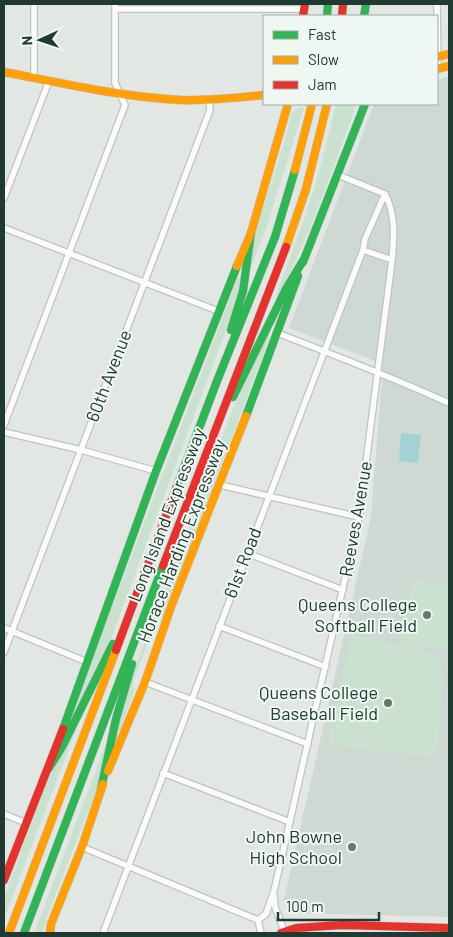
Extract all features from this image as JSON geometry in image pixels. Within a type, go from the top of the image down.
[{"type":"main road","points":[[438,69],[449,66]]},
{"type":"main road","points":[[4,72],[120,93],[165,99],[209,100],[263,95]]},
{"type":"main road","points":[[4,880],[49,768],[156,471],[218,311],[251,233],[288,105]]},
{"type":"main road","name":"Long Island Expressway","points":[[9,933],[129,618],[216,381],[275,236],[292,185],[312,105]]},
{"type":"main road","name":"Long Island Expressway","points":[[24,933],[217,424],[289,240],[306,189],[328,105]]},
{"type":"main road","name":"Horace Harding Expressway","points":[[50,933],[51,924],[82,847],[101,789],[220,485],[304,259],[365,105]]},
{"type":"main road","points":[[216,381],[243,291],[251,233]]},
{"type":"main road","points":[[217,424],[240,386],[286,289],[304,259]]},
{"type":"main road","points":[[49,768],[62,747],[104,660],[129,618]]},
{"type":"main road","points":[[101,789],[116,719],[144,619]]},
{"type":"main road","points":[[284,933],[296,928],[342,925],[449,928]]},
{"type":"street","points":[[34,4],[34,78]]},
{"type":"street","points":[[4,426],[125,105],[115,83],[115,7],[304,10]]},
{"type":"street","points":[[4,198],[49,81]]},
{"type":"street","name":"60th Avenue","points":[[4,652],[210,110],[209,100]]},
{"type":"street","points":[[338,175],[386,194]]},
{"type":"street","name":"61st Road","points":[[103,933],[325,351],[363,250],[365,239],[386,194]]},
{"type":"street","name":"Reeves Avenue","points":[[258,920],[266,914],[274,891],[359,517],[392,260],[394,227],[391,204],[386,194]]},
{"type":"street","points":[[4,228],[218,311]]},
{"type":"street","points":[[363,250],[392,260]]},
{"type":"street","points":[[278,333],[378,372],[449,403]]},
{"type":"street","points":[[4,432],[81,450],[156,471]]},
{"type":"street","points":[[220,485],[359,517]]},
{"type":"street","points":[[247,553],[343,590]]},
{"type":"street","points":[[219,626],[326,666]]},
{"type":"street","points":[[4,628],[87,662]]},
{"type":"street","points":[[144,682],[308,744]]},
{"type":"street","points":[[163,773],[290,822]]},
{"type":"street","points":[[4,814],[26,823]]},
{"type":"street","points":[[82,847],[258,920],[261,933]]},
{"type":"street","name":"Reeves Avenue","points":[[274,891],[275,907],[284,933]]},
{"type":"shaded area","points":[[449,77],[449,917],[288,913],[284,899],[371,517],[383,364],[289,328],[374,105],[438,105],[438,80]]},
{"type":"green space","points":[[336,105],[355,105],[353,115],[310,229],[279,296],[276,295],[304,220],[319,173]]},
{"type":"green space","points":[[304,107],[266,229],[252,265],[250,265],[256,232],[284,143],[291,114],[296,109]]},
{"type":"green space","points":[[238,277],[241,278],[238,298],[111,639],[70,721],[69,720]]},
{"type":"green space","points":[[267,335],[270,336],[163,618],[158,616],[134,679],[133,687],[135,689],[120,730],[117,729],[124,697],[230,416]]},
{"type":"green space","name":"Queens College Softball Field","points":[[418,579],[441,585],[449,592],[449,651],[403,643],[400,638],[413,580]]},
{"type":"green space","name":"Queens College Baseball Field","points":[[352,635],[427,651],[439,660],[443,671],[437,757],[393,753],[386,750],[356,749],[331,743],[329,736]]},
{"type":"green space","points":[[79,722],[4,919],[4,897],[47,781]]},
{"type":"green space","points":[[109,736],[96,791],[42,933],[34,933]]},
{"type":"water","points":[[401,433],[421,435],[418,463],[399,461]]},
{"type":"traffic: fast","points":[[327,15],[328,4]]},
{"type":"traffic: fast","points":[[364,15],[366,4]]},
{"type":"traffic: fast","points":[[303,262],[365,105]]},
{"type":"traffic: fast","points":[[177,486],[275,237],[295,170]]},
{"type":"traffic: fast","points":[[231,330],[243,291],[251,233]]},
{"type":"traffic: fast","points":[[233,397],[286,289],[304,259]]},
{"type":"traffic: fast","points":[[63,729],[156,471],[237,266]]},
{"type":"traffic: fast","points":[[246,416],[298,276]]},
{"type":"traffic: fast","points":[[24,933],[163,566]]},
{"type":"traffic: fast","points":[[49,768],[62,747],[113,644]]},
{"type":"traffic: fast","points":[[101,789],[116,719],[132,664]]},
{"type":"traffic: slow","points":[[438,57],[449,54]]},
{"type":"traffic: slow","points":[[438,69],[449,66]]},
{"type":"traffic: slow","points":[[4,72],[136,96],[201,100],[263,95]]},
{"type":"traffic: slow","points":[[237,266],[251,233],[288,105]]},
{"type":"traffic: slow","points":[[295,170],[312,105]]},
{"type":"traffic: slow","points":[[286,247],[306,189],[327,105]]},
{"type":"traffic: slow","points":[[108,771],[145,682],[172,604],[246,416]]},
{"type":"traffic: slow","points":[[9,933],[116,650]]},
{"type":"traffic: slow","points":[[50,933],[51,924],[82,847],[103,784]]},
{"type":"traffic: jam","points":[[303,15],[305,4]]},
{"type":"traffic: jam","points":[[342,15],[343,4]]},
{"type":"traffic: jam","points":[[163,566],[286,247]]},
{"type":"traffic: jam","points":[[116,650],[177,486]]},
{"type":"traffic: jam","points":[[4,880],[63,729]]},
{"type":"traffic: jam","points":[[281,933],[296,928],[342,925],[449,928]]},
{"type":"place","name":"Queens College Softball Field","points":[[427,615]]},
{"type":"place","name":"Queens College Baseball Field","points":[[388,703]]},
{"type":"place","name":"John Bowne High School","points":[[352,847]]}]
